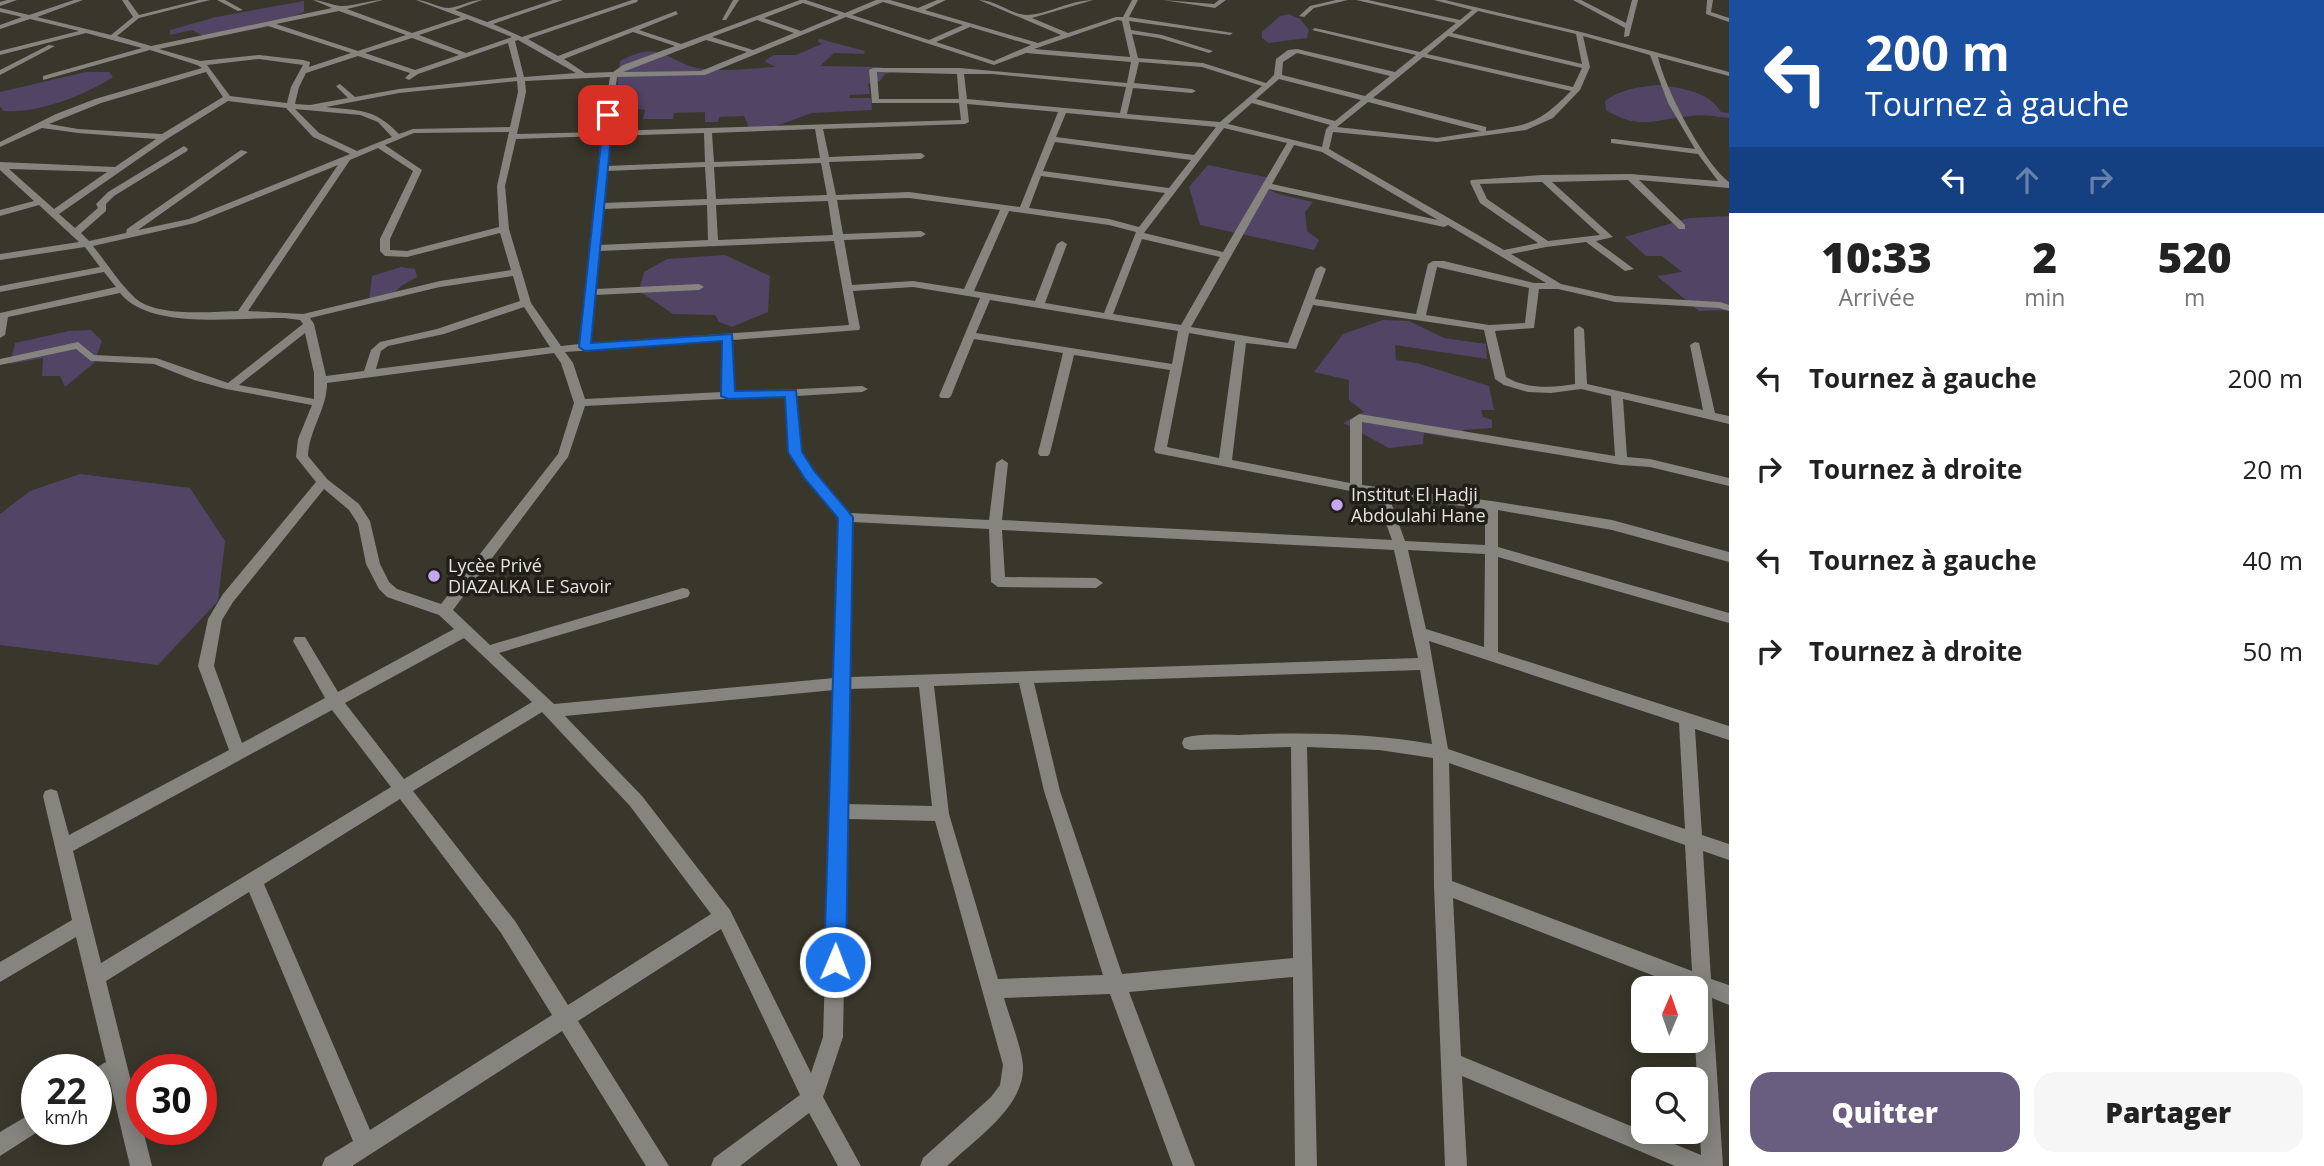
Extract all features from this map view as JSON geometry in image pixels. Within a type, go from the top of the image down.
[{"type":"street","points":[[0,4],[14,0]]},
{"type":"street","points":[[0,27],[80,0]]},
{"type":"street","points":[[125,0],[137,17]]},
{"type":"street","points":[[112,37],[137,17],[207,0]]},
{"type":"street","points":[[220,0],[240,9]]},
{"type":"street","points":[[316,0],[466,55]]},
{"type":"street","points":[[46,78],[148,49],[380,0]]},
{"type":"street","points":[[419,0],[486,24],[559,58],[583,75]]},
{"type":"street","points":[[448,10],[480,0]]},
{"type":"street","points":[[486,24],[560,0]]},
{"type":"street","points":[[399,92],[402,84],[415,72],[635,1],[629,0]]},
{"type":"street","points":[[724,19],[736,0]]},
{"type":"street","points":[[309,108],[410,90],[521,78],[702,73],[883,0],[1038,45]]},
{"type":"street","points":[[919,10],[943,0]]},
{"type":"street","points":[[982,0],[1067,35]]},
{"type":"street","points":[[1059,0],[1071,5]]},
{"type":"street","points":[[1025,18],[1090,0]]},
{"type":"street","points":[[1123,116],[1135,62],[1125,31],[1125,19],[1135,0]]},
{"type":"street","points":[[1166,0],[1215,6],[1223,0]]},
{"type":"street","points":[[1302,16],[1312,7],[1345,0]]},
{"type":"street","points":[[1359,0],[1461,22]]},
{"type":"street","points":[[1437,0],[1623,44],[1729,74]]},
{"type":"street","points":[[1576,0],[1628,27]]},
{"type":"street","points":[[1623,44],[1635,0]]},
{"type":"street","points":[[1710,0],[1708,13],[1729,20]]},
{"type":"street","points":[[585,347],[605,135],[614,75],[626,67],[803,1],[993,67],[1038,45],[1118,18],[1230,33]]},
{"type":"street","points":[[1325,150],[1333,127],[1477,9]]},
{"type":"street","points":[[0,10],[112,37],[200,64],[208,69],[227,98]]},
{"type":"street","points":[[559,58],[676,13]]},
{"type":"street","points":[[305,71],[467,17]]},
{"type":"street","points":[[757,18],[801,33]]},
{"type":"street","points":[[1026,27],[1035,22]]},
{"type":"street","points":[[270,24],[415,72]]},
{"type":"street","points":[[929,43],[970,25]]},
{"type":"street","points":[[634,30],[680,46]]},
{"type":"street","points":[[1315,30],[1576,90]]},
{"type":"street","points":[[0,53],[84,31]]},
{"type":"street","points":[[1008,36],[1017,31]]},
{"type":"street","points":[[1125,31],[1160,36],[1209,51]]},
{"type":"street","points":[[1250,100],[1333,127],[1437,140],[1523,128],[1550,116],[1576,90],[1586,66],[1578,33]]},
{"type":"street","points":[[1446,34],[1586,66]]},
{"type":"street","points":[[704,37],[754,52]]},
{"type":"street","points":[[0,73],[65,38]]},
{"type":"street","points":[[444,611],[564,454],[580,403],[567,363],[526,303],[504,229],[501,186],[522,92],[517,39]]},
{"type":"street","points":[[1023,51],[1135,62],[1203,65],[1266,85]]},
{"type":"street","points":[[1107,317],[1140,233],[1222,125],[1278,76],[1279,61],[1297,51],[1396,75]]},
{"type":"street","points":[[1653,52],[1655,71],[1700,152],[1726,185]]},
{"type":"street","points":[[200,64],[243,57],[287,58],[307,64],[295,87],[290,108]]},
{"type":"street","points":[[1192,90],[1130,85],[993,67],[960,70],[873,70],[876,101],[963,101],[1222,125],[1325,150],[1558,285]]},
{"type":"street","points":[[0,145],[98,101],[208,69]]},
{"type":"street","points":[[0,257],[87,244],[192,221],[396,136],[430,129],[605,135],[965,122],[960,70]]},
{"type":"street","points":[[1278,76],[1491,131]]},
{"type":"street","points":[[340,86],[353,99]]},
{"type":"street","points":[[410,90],[419,97]]},
{"type":"street","points":[[53,214],[163,137],[227,98],[370,116],[382,120],[396,136]]},
{"type":"street","points":[[290,108],[316,135],[351,155]]},
{"type":"street","points":[[1024,209],[1063,110]]},
{"type":"street","points":[[41,125],[78,131],[163,137]]},
{"type":"street","points":[[321,380],[461,364],[558,349],[855,328],[819,128]]},
{"type":"street","points":[[708,132],[713,243]]},
{"type":"street","points":[[1051,139],[1197,159]]},
{"type":"street","points":[[1614,141],[1700,152]]},
{"type":"street","points":[[1292,142],[1184,330],[1160,450],[1356,489],[1492,505],[1612,525],[1729,557]]},
{"type":"street","points":[[377,144],[418,170],[388,232],[385,251],[388,254],[407,254],[504,229]]},
{"type":"street","points":[[75,233],[97,217],[103,209],[100,204],[111,194],[184,149]]},
{"type":"street","points":[[124,236],[244,152]]},
{"type":"street","points":[[241,314],[351,155]]},
{"type":"street","points":[[602,169],[921,156]]},
{"type":"street","points":[[1,166],[116,170]]},
{"type":"street","points":[[1,166],[87,244],[122,289],[140,307],[156,311],[241,314],[306,321],[440,284],[517,272]]},
{"type":"street","points":[[1038,173],[1172,191]]},
{"type":"street","points":[[1546,244],[1483,201],[1474,182],[1630,177],[1726,185]]},
{"type":"street","points":[[1630,177],[1682,227]]},
{"type":"street","points":[[1503,253],[1546,244],[1608,237],[1542,178]]},
{"type":"street","points":[[1269,186],[1459,227]]},
{"type":"street","points":[[598,206],[909,195],[1109,222],[1227,256]]},
{"type":"street","points":[[0,213],[40,202]]},
{"type":"street","points":[[968,293],[1006,207]]},
{"type":"street","points":[[594,248],[921,234]]},
{"type":"street","points":[[1587,239],[1629,269]]},
{"type":"street","points":[[1039,305],[1062,244]]},
{"type":"street","points":[[1420,317],[1433,264],[1444,264],[1534,285],[1558,285],[1615,299],[1720,305],[1729,308]]},
{"type":"street","points":[[0,289],[106,269]]},
{"type":"street","points":[[848,288],[913,284],[1292,347],[1321,269]]},
{"type":"street","points":[[1309,301],[1489,328],[1530,326],[1534,285]]},
{"type":"street","points":[[589,292],[699,287]]},
{"type":"street","points":[[0,335],[1,315],[122,289]]},
{"type":"street","points":[[945,396],[986,296]]},
{"type":"street","points":[[369,373],[376,350],[384,344],[440,332],[526,303]]},
{"type":"street","points":[[306,321],[321,380],[319,402],[302,448],[302,457],[323,482],[354,508],[365,524],[373,564],[384,585],[393,593],[444,611],[546,707],[636,802],[724,916],[812,1098],[850,1166]]},
{"type":"street","points":[[230,387],[306,321]]},
{"type":"street","points":[[1489,328],[1503,382],[1552,390],[1568,390],[1581,386],[1729,420]]},
{"type":"street","points":[[1579,329],[1581,386]]},
{"type":"street","points":[[969,335],[1177,368]]},
{"type":"street","points":[[728,337],[728,396]]},
{"type":"street","points":[[1225,463],[1241,339]]},
{"type":"street","points":[[0,362],[78,345],[92,358],[156,361],[198,378],[230,387],[319,402]]},
{"type":"street","points":[[1695,345],[1710,416]]},
{"type":"street","points":[[1044,453],[1069,351]]},
{"type":"street","points":[[580,403],[862,389]]},
{"type":"street","points":[[722,1166],[812,1098],[833,1037],[846,517],[810,475],[795,452],[791,393]]},
{"type":"street","points":[[1617,394],[1621,461]]},
{"type":"street","points":[[1356,489],[1356,420],[1359,418],[1621,461],[1650,463],[1729,482]]},
{"type":"street","points":[[1002,463],[995,524],[999,582],[1096,583]]},
{"type":"street","points":[[238,753],[206,666],[215,619],[228,598],[323,482]]},
{"type":"street","points":[[1381,492],[1400,545],[1426,664],[1441,752],[1443,887],[1456,1166]]},
{"type":"street","points":[[1491,656],[1492,505]]},
{"type":"street","points":[[846,517],[1492,550],[1729,618]]},
{"type":"street","points":[[488,652],[683,593]]},
{"type":"street","points":[[64,847],[336,703],[466,630]]},
{"type":"street","points":[[1419,632],[1729,733]]},
{"type":"street","points":[[300,640],[336,703],[508,927],[658,1166]]},
{"type":"street","points":[[95,977],[402,789],[546,707],[842,683],[1426,664]]},
{"type":"street","points":[[1025,677],[1052,791],[1116,985],[1184,1166]]},
{"type":"street","points":[[926,680],[941,814],[1013,1065],[1010,1089],[998,1104],[930,1166]]},
{"type":"street","points":[[1687,719],[1702,976]]},
{"type":"street","points":[[1299,740],[1306,1166]]},
{"type":"street","points":[[1190,743],[1299,740],[1418,747],[1441,752],[1729,852]]},
{"type":"street","points":[[51,796],[141,1166]]},
{"type":"street","points":[[839,811],[941,814]]},
{"type":"street","points":[[253,880],[366,1145]]},
{"type":"street","points":[[1443,887],[1678,976]]},
{"type":"street","points":[[333,1166],[724,916]]},
{"type":"street","points":[[0,973],[83,923]]},
{"type":"street","points":[[993,989],[1116,985],[1303,967]]},
{"type":"street","points":[[1708,987],[1729,995]]},
{"type":"street","points":[[1706,1054],[1712,1166]]},
{"type":"street","points":[[1452,1062],[1702,1166]]},
{"type":"street","points":[[112,1069],[117,1066]]},
{"type":"street","points":[[0,1145],[21,1131]]},
{"type":"shaded area","points":[[304,1],[304,12],[267,27],[207,38],[192,30],[170,35],[170,30],[216,17]]},
{"type":"shaded area","points":[[1289,14],[1300,19],[1309,30],[1307,38],[1269,43],[1262,38],[1262,32],[1280,16]]},
{"type":"shaded area","points":[[820,39],[865,51],[864,54],[834,53],[820,66],[880,67],[893,72],[885,74],[880,81],[868,84],[870,94],[849,95],[850,98],[871,98],[872,110],[812,113],[776,126],[749,128],[744,116],[719,117],[718,122],[705,122],[705,112],[674,113],[673,119],[643,119],[645,110],[633,108],[633,93],[620,89],[617,80],[620,61],[634,54],[656,52],[692,67],[704,69],[776,67],[764,61],[774,55],[796,55],[822,44],[817,41]]},
{"type":"shaded area","points":[[86,72],[109,72],[113,77],[88,91],[46,106],[3,111],[0,106],[0,92]]},
{"type":"shaded area","points":[[1658,85],[1702,95],[1721,112],[1729,113],[1729,118],[1696,115],[1638,122],[1606,110],[1605,101],[1617,94]]},
{"type":"shaded area","points":[[1208,165],[1270,178],[1264,187],[1278,194],[1313,202],[1305,212],[1307,231],[1319,240],[1314,250],[1200,225],[1189,187]]},
{"type":"shaded area","points":[[1729,216],[1729,310],[1699,311],[1657,276],[1682,272],[1662,256],[1646,256],[1625,237],[1689,218]]},
{"type":"shaded area","points":[[725,255],[770,276],[768,312],[732,327],[719,322],[715,315],[673,314],[639,291],[644,272],[667,259]]},
{"type":"shaded area","points":[[401,267],[415,269],[417,277],[401,286],[386,301],[369,302],[372,276]]},
{"type":"shaded area","points":[[1383,320],[1409,321],[1444,338],[1486,344],[1487,359],[1395,345],[1396,360],[1417,363],[1489,386],[1494,410],[1481,410],[1483,417],[1492,420],[1492,428],[1463,430],[1464,440],[1424,433],[1423,444],[1389,448],[1343,423],[1364,412],[1349,400],[1349,380],[1314,372],[1343,334]]},
{"type":"shaded area","points":[[91,330],[102,341],[94,363],[65,387],[60,376],[42,376],[43,358],[10,364],[15,343],[69,331]]},
{"type":"shaded area","points":[[80,474],[190,488],[225,541],[218,601],[158,665],[0,645],[0,514],[30,491]]},
{"type":"place","name":"Institut El Hadji Abdoulahi Hane","points":[[1337,505]]},
{"type":"place","name":"Lycèe Privé DIAZALKA LE Savoir","points":[[434,576]]},
{"type":"route","points":[[608,115],[585,347],[728,337],[728,396],[791,393],[795,452],[810,475],[846,517],[835,962]]}]
